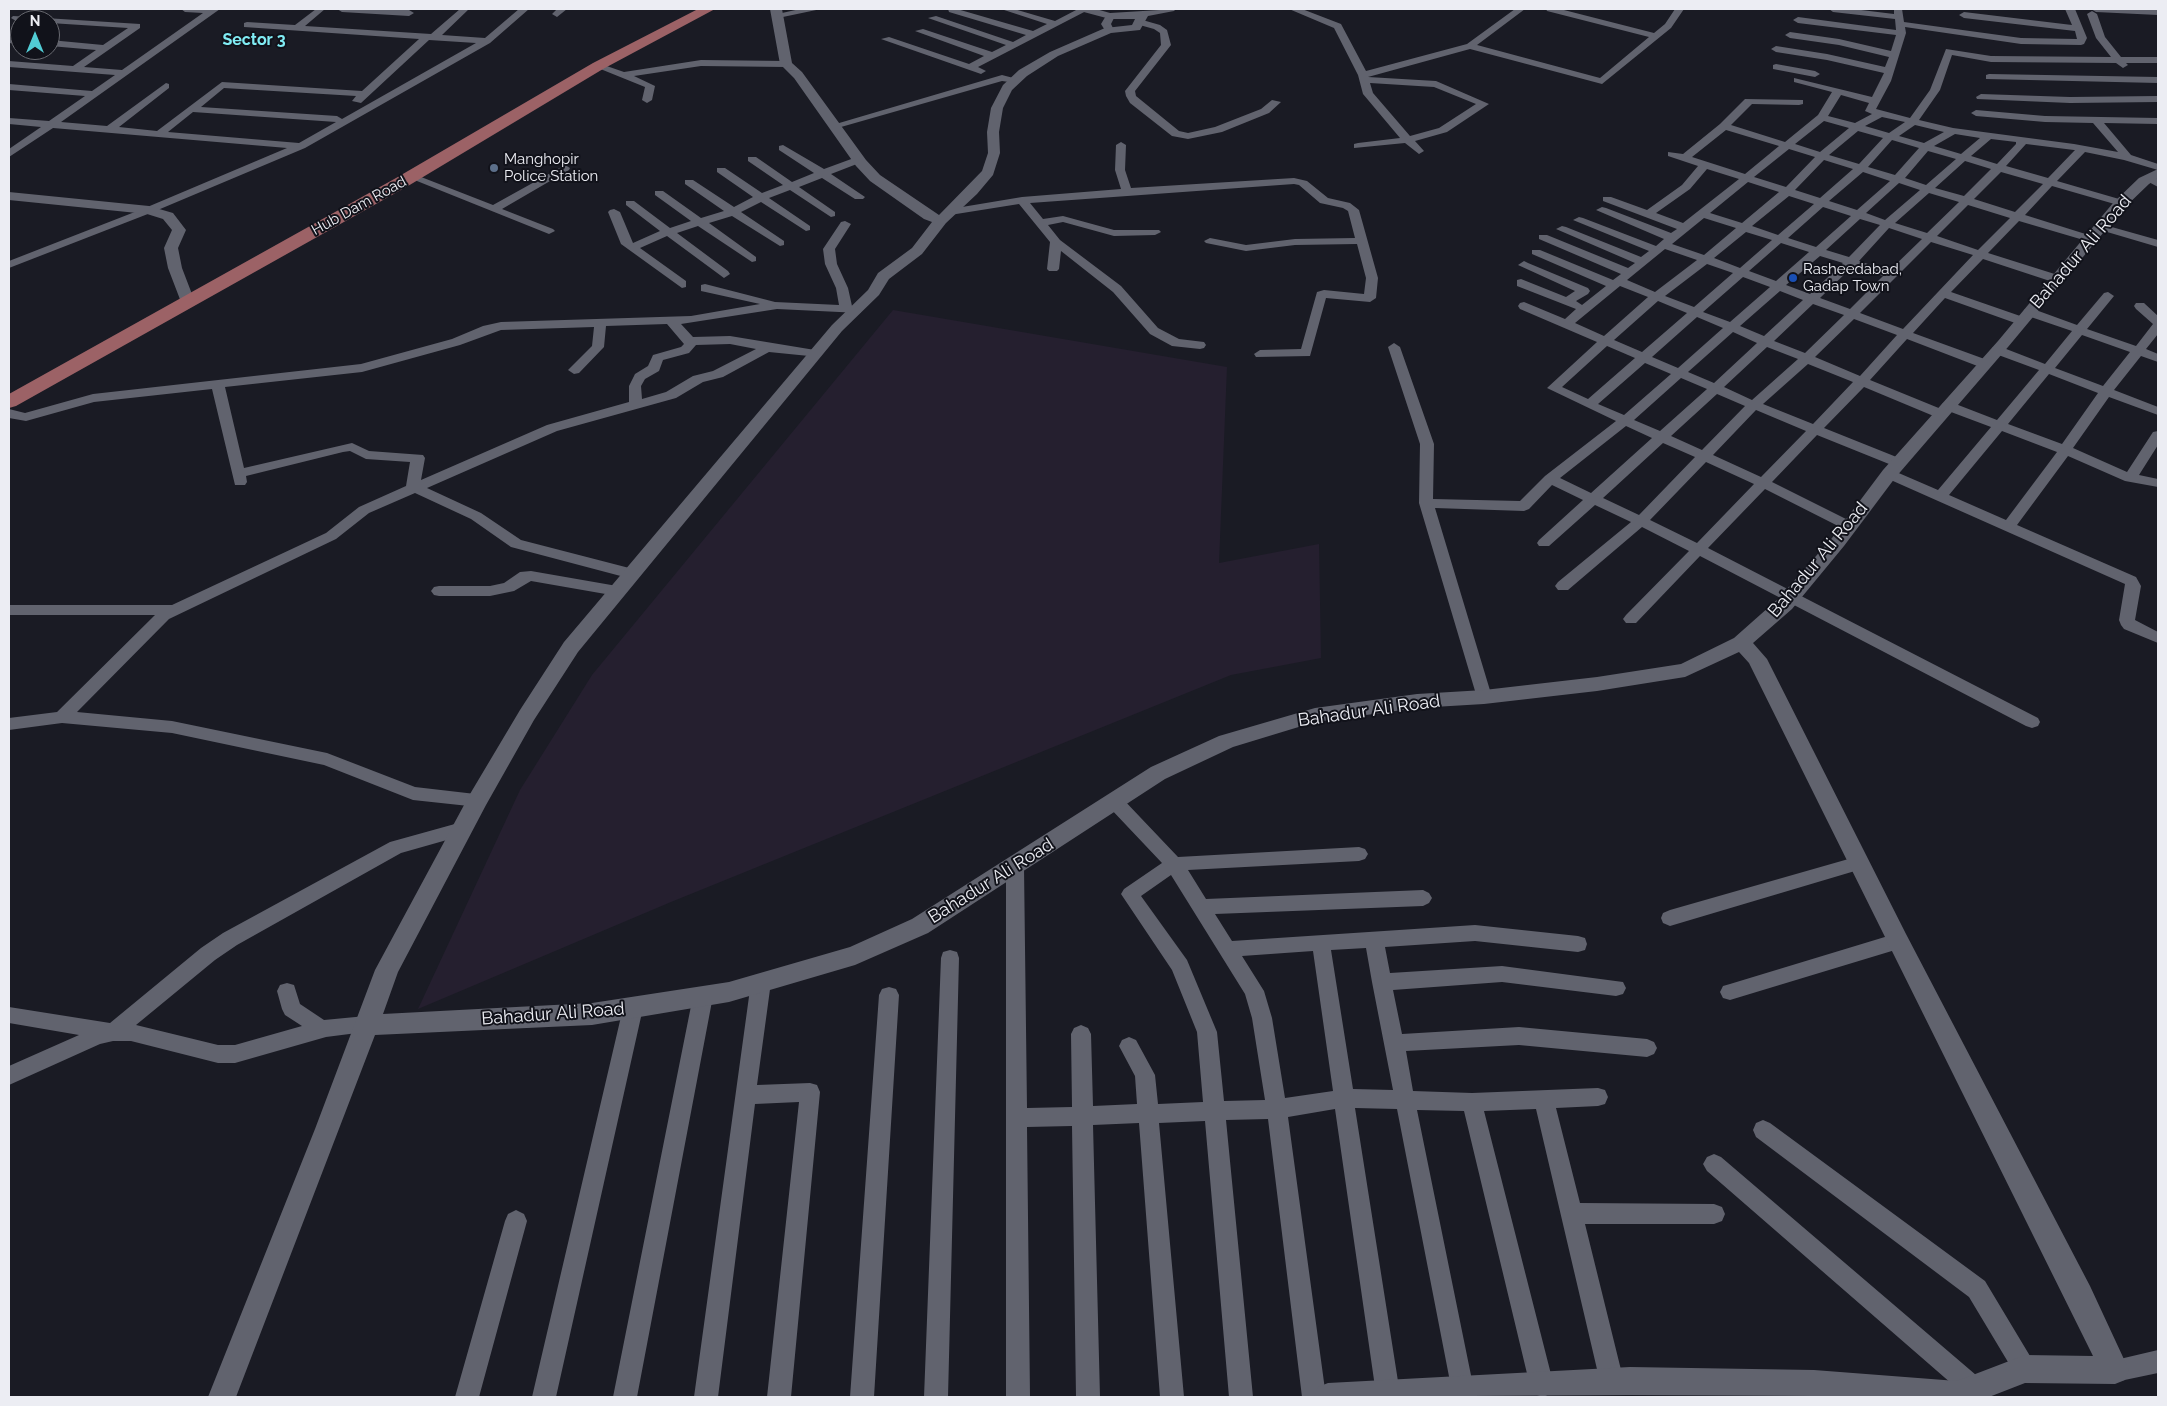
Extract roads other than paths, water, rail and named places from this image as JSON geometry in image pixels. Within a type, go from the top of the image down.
[{"type":"main road","name":"Hub Dam Road","points":[[9,402],[412,177],[598,66],[708,9]]},
{"type":"street","points":[[185,9],[213,10]]},
{"type":"street","points":[[296,28],[321,9]]},
{"type":"street","points":[[342,9],[412,11]]},
{"type":"street","points":[[314,139],[465,9]]},
{"type":"street","points":[[9,265],[149,210],[301,146],[487,41],[524,9]]},
{"type":"street","points":[[816,9],[777,12],[786,64],[798,75],[858,160],[875,178],[929,216],[946,216],[1022,200],[1298,182],[1324,201],[1350,207],[1353,210],[1360,241],[1372,278],[1370,298],[1321,295],[1306,353],[1260,354]]},
{"type":"street","points":[[1004,9],[1056,24]]},
{"type":"street","points":[[970,67],[1084,9],[1110,23],[1136,28],[1141,18],[1170,9]]},
{"type":"street","points":[[1294,9],[1338,26],[1363,78],[1368,94],[1419,152]]},
{"type":"street","points":[[1363,78],[1470,46],[1521,9]]},
{"type":"street","points":[[1550,9],[1657,36]]},
{"type":"street","points":[[1470,46],[1602,81],[1668,26],[1679,9]]},
{"type":"street","points":[[1833,9],[1966,34],[2021,41],[2081,42],[2082,38],[2070,9]]},
{"type":"street","points":[[2016,9],[2018,22]]},
{"type":"street","points":[[9,154],[213,10]]},
{"type":"street","points":[[952,10],[1035,35]]},
{"type":"street","points":[[2158,10],[2094,12],[2101,38],[2117,60],[2158,98]]},
{"type":"street","points":[[384,34],[412,11]]},
{"type":"street","points":[[1964,15],[2079,29]]},
{"type":"street","points":[[933,18],[1014,45]]},
{"type":"street","points":[[1141,18],[1164,32],[1166,44],[1130,91],[1131,96],[1176,134],[1188,136],[1218,130],[1265,111],[1276,102]]},
{"type":"street","points":[[1798,20],[1900,21]]},
{"type":"street","points":[[60,21],[137,26],[75,69]]},
{"type":"street","points":[[1900,21],[1889,71],[1870,111],[1969,134],[2082,149],[2128,158]]},
{"type":"street","points":[[834,126],[1009,79],[1110,23]]},
{"type":"street","points":[[247,25],[487,41]]},
{"type":"street","points":[[920,31],[993,56]]},
{"type":"street","points":[[1965,54],[1966,34]]},
{"type":"street","points":[[1790,35],[1839,42],[1894,55]]},
{"type":"street","points":[[1969,134],[1980,96],[1989,77],[1991,59],[1989,36]]},
{"type":"street","points":[[886,39],[1009,79]]},
{"type":"street","points":[[60,44],[106,48]]},
{"type":"street","points":[[1776,49],[1827,57],[1889,71]]},
{"type":"street","points":[[1590,404],[1861,168],[1890,137],[1912,122],[1935,90],[1949,51],[1991,59],[2158,60]]},
{"type":"street","points":[[1776,67],[1824,76],[1827,57]]},
{"type":"street","points":[[625,75],[701,63],[786,64]]},
{"type":"street","points":[[9,64],[124,72]]},
{"type":"street","points":[[598,66],[650,86],[647,100]]},
{"type":"street","points":[[1989,77],[2158,80]]},
{"type":"street","points":[[1358,146],[1407,140],[1443,130],[1484,104],[1436,84],[1363,78]]},
{"type":"street","points":[[222,1397],[387,970],[462,829],[527,716],[570,647],[851,309],[874,292],[883,276],[917,250],[988,172],[994,153],[993,132],[996,108],[1007,88],[1009,79]]},
{"type":"street","points":[[1797,80],[1876,101]]},
{"type":"street","points":[[159,134],[222,85],[364,94]]},
{"type":"street","points":[[109,130],[166,86]]},
{"type":"street","points":[[9,87],[94,94]]},
{"type":"street","points":[[1566,324],[1822,117],[1832,104],[1838,90]]},
{"type":"street","points":[[1980,96],[2070,100],[2158,98]]},
{"type":"street","points":[[1685,158],[1724,126],[1749,101],[1799,102]]},
{"type":"street","points":[[192,109],[337,119]]},
{"type":"street","points":[[1976,113],[2098,121],[2158,121]]},
{"type":"street","points":[[1849,526],[1705,456],[1552,388],[1658,295],[1706,259],[1789,190],[1822,156],[1856,127],[1880,114]]},
{"type":"street","points":[[1822,117],[2122,203]]},
{"type":"street","points":[[9,121],[301,146]]},
{"type":"street","points":[[2098,121],[2128,158],[2156,175]]},
{"type":"street","points":[[1724,126],[2017,216],[2158,244]]},
{"type":"street","points":[[1426,503],[1524,506],[1550,479],[1626,420],[1819,250],[1898,178],[1926,146],[1953,131]]},
{"type":"street","points":[[1544,543],[1811,300],[1888,224],[1988,136]]},
{"type":"street","points":[[1563,586],[1641,521],[1754,405],[1807,358],[2021,146],[2021,140]]},
{"type":"street","points":[[1121,145],[1120,170],[1127,192]]},
{"type":"street","points":[[783,148],[860,197]]},
{"type":"street","points":[[1631,620],[1814,429],[1862,382],[1943,293],[2017,216],[2052,183],[2082,149]]},
{"type":"street","points":[[1672,154],[1789,190],[2057,279]]},
{"type":"street","points":[[752,159],[830,214]]},
{"type":"street","points":[[632,247],[668,232],[732,212],[762,197],[858,160]]},
{"type":"street","points":[[1648,214],[1686,187],[1705,164]]},
{"type":"street","points":[[494,210],[565,168]]},
{"type":"street","points":[[722,170],[806,228]]},
{"type":"street","name":"Bahadur Ali Road","points":[[366,1025],[592,1014],[729,992],[855,955],[920,926],[1015,867],[1158,773],[1226,741],[1316,715],[1417,701],[1484,697],[1597,684],[1685,670],[1741,643],[1792,596],[1894,468],[2096,233],[2122,203],[2156,175]]},
{"type":"street","points":[[412,177],[549,231]]},
{"type":"street","points":[[689,182],[780,243]]},
{"type":"street","points":[[659,193],[752,259]]},
{"type":"street","points":[[9,196],[149,210],[168,216],[179,230],[172,248],[175,268],[188,302]]},
{"type":"street","points":[[1607,199],[1685,228]]},
{"type":"street","points":[[1022,200],[1056,242],[1117,289],[1154,331],[1182,344],[1200,346]]},
{"type":"street","points":[[630,203],[724,274]]},
{"type":"street","points":[[1602,210],[1664,244]]},
{"type":"street","points":[[614,212],[627,244],[682,284]]},
{"type":"street","points":[[1703,214],[1819,250],[1891,275]]},
{"type":"street","points":[[1040,223],[1063,220],[1114,233],[1155,232]]},
{"type":"street","points":[[1579,220],[1664,244],[1905,335],[2046,369],[2158,411]]},
{"type":"street","points":[[845,224],[829,249],[831,264],[851,309]]},
{"type":"street","points":[[1562,229],[1643,262]]},
{"type":"street","points":[[1543,238],[1621,280]]},
{"type":"street","points":[[1210,241],[1246,248],[1301,242],[1360,241]]},
{"type":"street","points":[[1053,269],[1056,242]]},
{"type":"street","points":[[1536,252],[1621,280],[1862,382],[2000,426],[2065,450],[2130,478],[2158,483]]},
{"type":"street","points":[[1524,265],[1584,291],[1567,302]]},
{"type":"street","points":[[1521,284],[1585,309]]},
{"type":"street","points":[[705,288],[777,305],[851,309]]},
{"type":"street","points":[[1943,293],[2025,317],[2080,330],[2158,358]]},
{"type":"street","points":[[1941,496],[2108,296]]},
{"type":"street","points":[[9,413],[18,417],[26,417],[94,398],[362,368],[456,342],[501,326],[700,319],[777,305]]},
{"type":"street","points":[[1524,306],[1715,389],[1814,429],[1894,468],[1941,496],[2131,581],[2132,586],[2127,620],[2129,625],[2158,638]]},
{"type":"street","points":[[2140,306],[2158,322]]},
{"type":"street","points":[[670,320],[690,341],[730,340],[815,354]]},
{"type":"street","points":[[574,370],[598,347],[600,341],[600,322]]},
{"type":"street","points":[[2008,526],[2106,391],[2158,326]]},
{"type":"street","points":[[636,403],[635,390],[640,377],[652,371],[658,358],[685,350],[690,345],[690,341]]},
{"type":"street","points":[[1394,347],[1428,444],[1426,503],[1484,697]]},
{"type":"street","points":[[62,718],[158,619],[331,536],[359,513],[413,487],[552,428],[636,403],[671,395],[702,377],[718,374],[763,350],[772,348]]},
{"type":"street","points":[[218,385],[239,478],[352,447],[366,455],[418,458],[413,487]]},
{"type":"street","points":[[2130,478],[2158,435]]},
{"type":"street","points":[[1550,479],[1641,521],[1792,596],[2032,722]]},
{"type":"street","points":[[413,487],[476,516],[516,544],[632,574]]},
{"type":"street","points":[[439,591],[495,590],[509,587],[525,576],[531,576],[617,591]]},
{"type":"street","points":[[9,610],[174,610]]},
{"type":"street","points":[[1741,643],[1757,659],[1898,941],[2080,1296],[2115,1370]]},
{"type":"street","points":[[9,724],[62,718],[172,727],[327,759],[413,793],[478,800]]},
{"type":"street","points":[[1115,802],[1174,864],[1254,991],[1262,1018],[1277,1109],[1314,1397]]},
{"type":"street","points":[[9,1076],[97,1036],[113,1032],[208,954],[230,939],[396,847],[462,829]]},
{"type":"street","points":[[1240,1397],[1207,1032],[1180,966],[1130,894],[1174,864],[1359,854]]},
{"type":"street","points":[[1670,918],[1859,863]]},
{"type":"street","points":[[1015,867],[1018,1397]]},
{"type":"street","points":[[1201,907],[1423,898]]},
{"type":"street","points":[[1228,949],[1321,945],[1475,933],[1578,944]]},
{"type":"street","points":[[1374,941],[1406,1101],[1472,1392]]},
{"type":"street","points":[[1730,992],[1898,941]]},
{"type":"street","points":[[1321,945],[1346,1098],[1400,1395]]},
{"type":"street","points":[[936,1397],[950,958]]},
{"type":"street","points":[[1382,982],[1502,974],[1616,988]]},
{"type":"street","points":[[706,1397],[762,982]]},
{"type":"street","points":[[287,991],[292,1009],[322,1029]]},
{"type":"street","points":[[862,1397],[889,995]]},
{"type":"street","points":[[625,1397],[703,996]]},
{"type":"street","points":[[544,1397],[633,1008]]},
{"type":"street","points":[[9,1015],[113,1032],[131,1032],[218,1054],[248,1052],[322,1029],[366,1025]]},
{"type":"street","points":[[1082,1034],[1088,1397]]},
{"type":"street","points":[[1394,1043],[1519,1036],[1646,1048]]},
{"type":"street","points":[[1129,1046],[1145,1075],[1172,1397]]},
{"type":"street","points":[[746,1095],[810,1092],[779,1397]]},
{"type":"street","points":[[1016,1118],[1277,1109],[1346,1098],[1472,1102],[1598,1097]]},
{"type":"street","points":[[1544,1099],[1571,1213],[1625,1387]]},
{"type":"street","points":[[1472,1102],[1552,1389]]},
{"type":"street","points":[[1763,1130],[1977,1289],[2025,1369]]},
{"type":"street","points":[[1714,1164],[1975,1388]]},
{"type":"street","points":[[1571,1213],[1714,1214]]},
{"type":"street","points":[[467,1397],[516,1221]]},
{"type":"street","points":[[1328,1397],[1625,1387],[1957,1395],[2025,1369],[2115,1370],[2158,1362]]},
{"type":"place","name":"Manghopir Police Station","points":[[494,168]]},
{"type":"place","name":"Rasheedabad, Gadap Town","points":[[1793,278]]},
{"type":"district","name":"Sector 3","points":[[254,40]]}]
